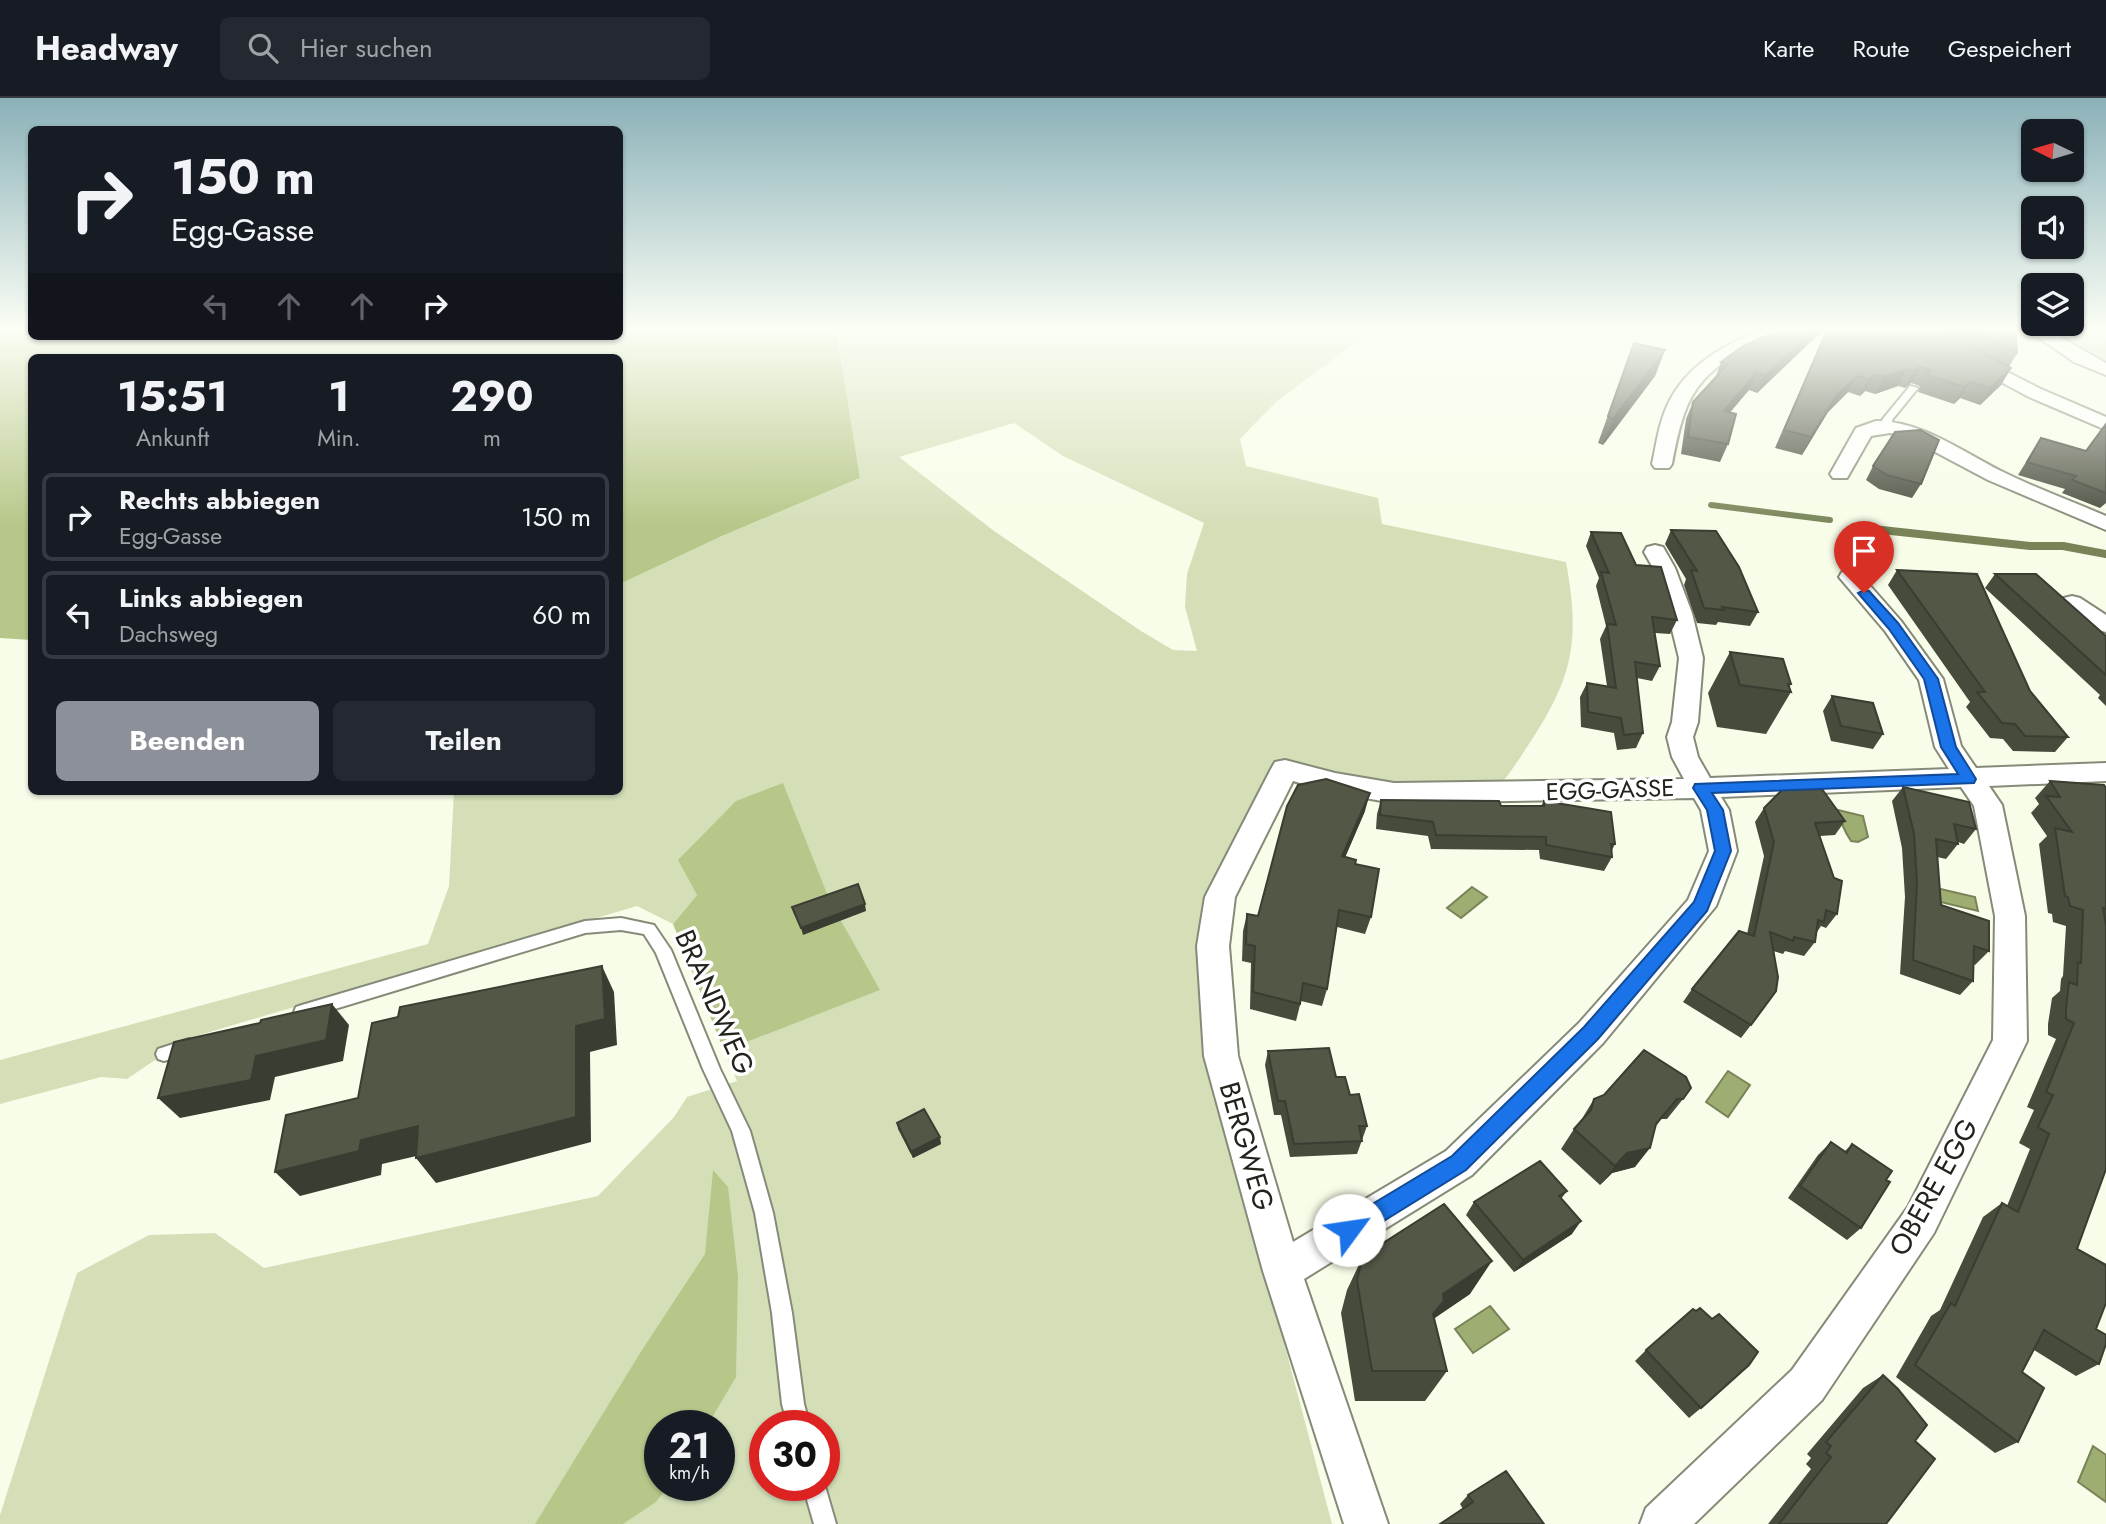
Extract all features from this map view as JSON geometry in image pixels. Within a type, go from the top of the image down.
[{"type":"street","points":[[1662,464],[1675,408],[1682,395]]},
{"type":"street","points":[[2039,395],[2106,424]]},
{"type":"street","points":[[1840,474],[1863,432],[1876,427],[1890,427],[1914,433],[1995,476],[2106,524]]},
{"type":"street","points":[[1282,1271],[1459,1163],[1591,1033],[1701,906],[1723,851],[1715,810],[1685,757],[1680,737],[1685,722],[1691,658],[1680,613],[1664,568],[1655,552]]},
{"type":"street","name":"OBERE EGG","points":[[1662,1524],[1807,1385],[1921,1220],[2010,1041],[2010,916],[1987,805],[1948,747],[1931,679],[1893,626],[1850,577]]},
{"type":"street","points":[[2072,603],[2106,625]]},
{"type":"street","name":"EGG-GASSE","points":[[1285,769],[1335,783],[1394,793],[1701,788],[2106,772]]},
{"type":"street","name":"BERGWEG","points":[[1285,769],[1220,897],[1213,946],[1221,1056],[1282,1271],[1366,1524]]},
{"type":"lane","points":[[1890,427],[1887,420],[1907,395]]},
{"type":"lane","name":"BRANDWEG","points":[[283,1018],[585,927],[621,924],[649,929],[663,950],[741,1131],[764,1213],[782,1313],[795,1410]]},
{"type":"lane","points":[[164,1054],[204,1042]]},
{"type":"lane","points":[[818,1501],[825,1524]]},
{"type":"shaded area","points":[[0,395],[28,395],[28,640],[0,638]]},
{"type":"shaded area","points":[[623,395],[847,395],[860,478],[722,536],[623,583]]},
{"type":"shaded area","points":[[847,395],[1286,395],[1240,439],[1246,466],[1378,498],[1382,524],[1566,562],[1572,635],[1565,676],[1545,718],[1515,766],[1496,789],[1394,785],[1343,776],[1294,762],[1268,781],[1209,901],[1269,1286],[1332,1524],[0,1524],[0,1515],[77,1273],[149,1235],[215,1233],[264,1268],[598,1196],[674,1117],[687,1097],[737,1081],[724,1051],[879,990],[830,901],[697,895],[673,924],[637,906],[186,1039],[127,1079],[101,1077],[0,1104],[0,1060],[428,944],[449,886],[454,795],[623,795],[623,583],[722,536],[860,478]],"holes":[[[1014,423],[1063,456],[1204,523],[1187,574],[1185,607],[1197,651],[1173,650],[994,531],[899,457]]]},
{"type":"shaded area","points":[[783,783],[830,901],[880,990],[724,1051],[673,924],[697,895],[678,860],[736,801]]},
{"type":"shaded area","points":[[1838,810],[1863,816],[1868,837],[1858,842],[1851,841]]},
{"type":"shaded area","points":[[1472,887],[1487,897],[1461,918],[1447,908]]},
{"type":"shaded area","points":[[1932,887],[1975,897],[1978,911],[1936,901]]},
{"type":"shaded area","points":[[1728,1071],[1750,1085],[1728,1117],[1706,1102]]},
{"type":"shaded area","points":[[713,1170],[728,1187],[738,1276],[736,1377],[716,1410],[644,1410],[644,1501],[657,1501],[623,1524],[535,1524],[642,1350],[705,1254]]},
{"type":"shaded area","points":[[1490,1306],[1509,1329],[1473,1353],[1455,1329]]},
{"type":"shaded area","points":[[2093,1446],[2106,1455],[2106,1502],[2078,1482]]},
{"type":"building","points":[[1616,395],[1631,395],[1613,419],[1608,416]]},
{"type":"building","points":[[1700,395],[1738,395],[1724,411],[1736,414],[1728,444],[1688,437],[1693,402]]},
{"type":"building","points":[[1799,395],[1837,395],[1811,437],[1784,430]]},
{"type":"building","points":[[2106,424],[2106,493],[2072,480],[2076,476],[2027,462],[2041,438],[2086,451]]},
{"type":"building","points":[[1920,430],[1939,440],[1921,484],[1887,475],[1873,466],[1895,432]]},
{"type":"building","points":[[1671,530],[1716,531],[1739,567],[1758,612],[1722,607],[1724,610],[1704,608],[1691,570],[1697,571]]},
{"type":"building","points":[[1591,532],[1621,533],[1636,565],[1661,567],[1677,620],[1652,617],[1660,666],[1635,662],[1643,733],[1624,735],[1621,718],[1588,712],[1587,683],[1616,688],[1607,624],[1616,625],[1601,572],[1609,573]]},
{"type":"building","points":[[1897,570],[1977,574],[2030,691],[2068,737],[2025,736],[2015,724],[2002,723],[1977,692],[1985,692]]},
{"type":"building","points":[[1995,574],[2036,574],[2106,636],[2106,675]]},
{"type":"building","points":[[1730,652],[1783,659],[1791,692],[1740,685]]},
{"type":"building","points":[[1832,696],[1873,703],[1883,734],[1841,726]]},
{"type":"building","points":[[1326,779],[1370,793],[1342,856],[1356,860],[1355,864],[1379,869],[1371,917],[1339,910],[1327,989],[1303,983],[1300,1004],[1253,992],[1255,946],[1246,944],[1247,914],[1258,916],[1287,806],[1298,785]]},
{"type":"building","points":[[2050,781],[2104,785],[2106,788],[2106,909],[2103,908],[2106,925],[2106,1169],[2077,1249],[2106,1265],[2106,1303],[2096,1329],[2106,1335],[2106,1344],[2099,1364],[2044,1330],[2022,1372],[2044,1388],[2018,1442],[1915,1365],[1951,1303],[1955,1306],[2002,1203],[2018,1212],[2049,1134],[2038,1127],[2053,1095],[2046,1092],[2074,1023],[2066,1019],[2066,1008],[2069,982],[2077,985],[2078,962],[2081,963],[2083,910],[2070,906],[2068,897],[2065,896],[2055,828],[2072,832],[2046,796],[2060,797]]},
{"type":"building","points":[[1903,787],[1969,802],[1976,829],[1954,824],[1958,844],[1936,839],[1941,905],[1989,921],[1989,951],[1974,946],[1973,981],[1913,960],[1917,883],[1914,834]]},
{"type":"building","points":[[1822,789],[1845,821],[1815,823],[1834,878],[1842,881],[1837,914],[1826,910],[1824,922],[1818,920],[1815,942],[1794,937],[1793,941],[1770,932],[1778,977],[1776,991],[1751,1025],[1692,989],[1739,931],[1754,936],[1774,842],[1764,808],[1782,790]]},
{"type":"building","points":[[1381,800],[1499,801],[1501,806],[1544,806],[1544,801],[1611,812],[1615,844],[1611,844],[1612,857],[1546,845],[1546,837],[1436,835],[1433,822],[1380,815]]},
{"type":"building","points":[[858,884],[865,904],[801,928],[792,907]]},
{"type":"building","points":[[602,966],[605,1019],[576,1026],[576,1117],[416,1158],[418,1126],[361,1140],[359,1151],[275,1172],[286,1115],[358,1098],[372,1023],[398,1017],[400,1007]]},
{"type":"building","points":[[332,1004],[326,1040],[256,1056],[251,1080],[158,1098],[174,1042]]},
{"type":"building","points":[[1329,1048],[1336,1077],[1345,1077],[1350,1095],[1359,1094],[1367,1126],[1359,1126],[1362,1141],[1294,1144],[1285,1101],[1278,1101],[1268,1051]]},
{"type":"building","points":[[1644,1050],[1686,1077],[1691,1088],[1683,1099],[1677,1099],[1656,1124],[1650,1148],[1627,1153],[1615,1166],[1574,1129],[1591,1110],[1594,1099],[1604,1095]]},
{"type":"building","points":[[924,1109],[940,1137],[911,1152],[897,1123]]},
{"type":"building","points":[[1831,1142],[1847,1153],[1852,1144],[1892,1171],[1886,1180],[1890,1182],[1861,1228],[1800,1186]]},
{"type":"building","points":[[1540,1161],[1567,1191],[1559,1196],[1581,1221],[1523,1260],[1474,1202]]},
{"type":"building","points":[[1444,1204],[1492,1261],[1443,1294],[1444,1301],[1433,1314],[1447,1371],[1372,1371],[1357,1280],[1363,1256]]},
{"type":"building","points":[[1700,1308],[1712,1319],[1719,1314],[1758,1352],[1749,1365],[1701,1408],[1646,1350],[1693,1309],[1696,1311]]},
{"type":"building","points":[[1883,1375],[1927,1425],[1915,1441],[1935,1459],[1886,1524],[1779,1524],[1831,1457],[1826,1453],[1831,1446],[1826,1442]]},
{"type":"building","points":[[1506,1471],[1544,1524],[1440,1524],[1473,1502],[1468,1495]]},
{"type":"waterway","points":[[1711,505],[1830,520]]},
{"type":"waterway","points":[[1854,527],[2030,546],[2063,546],[2106,554]]},
{"type":"route","points":[[1349,1230],[1459,1163],[1591,1033],[1701,906],[1723,851],[1715,810],[1701,788],[1969,779],[1948,747],[1931,679],[1893,626],[1864,593]]}]
